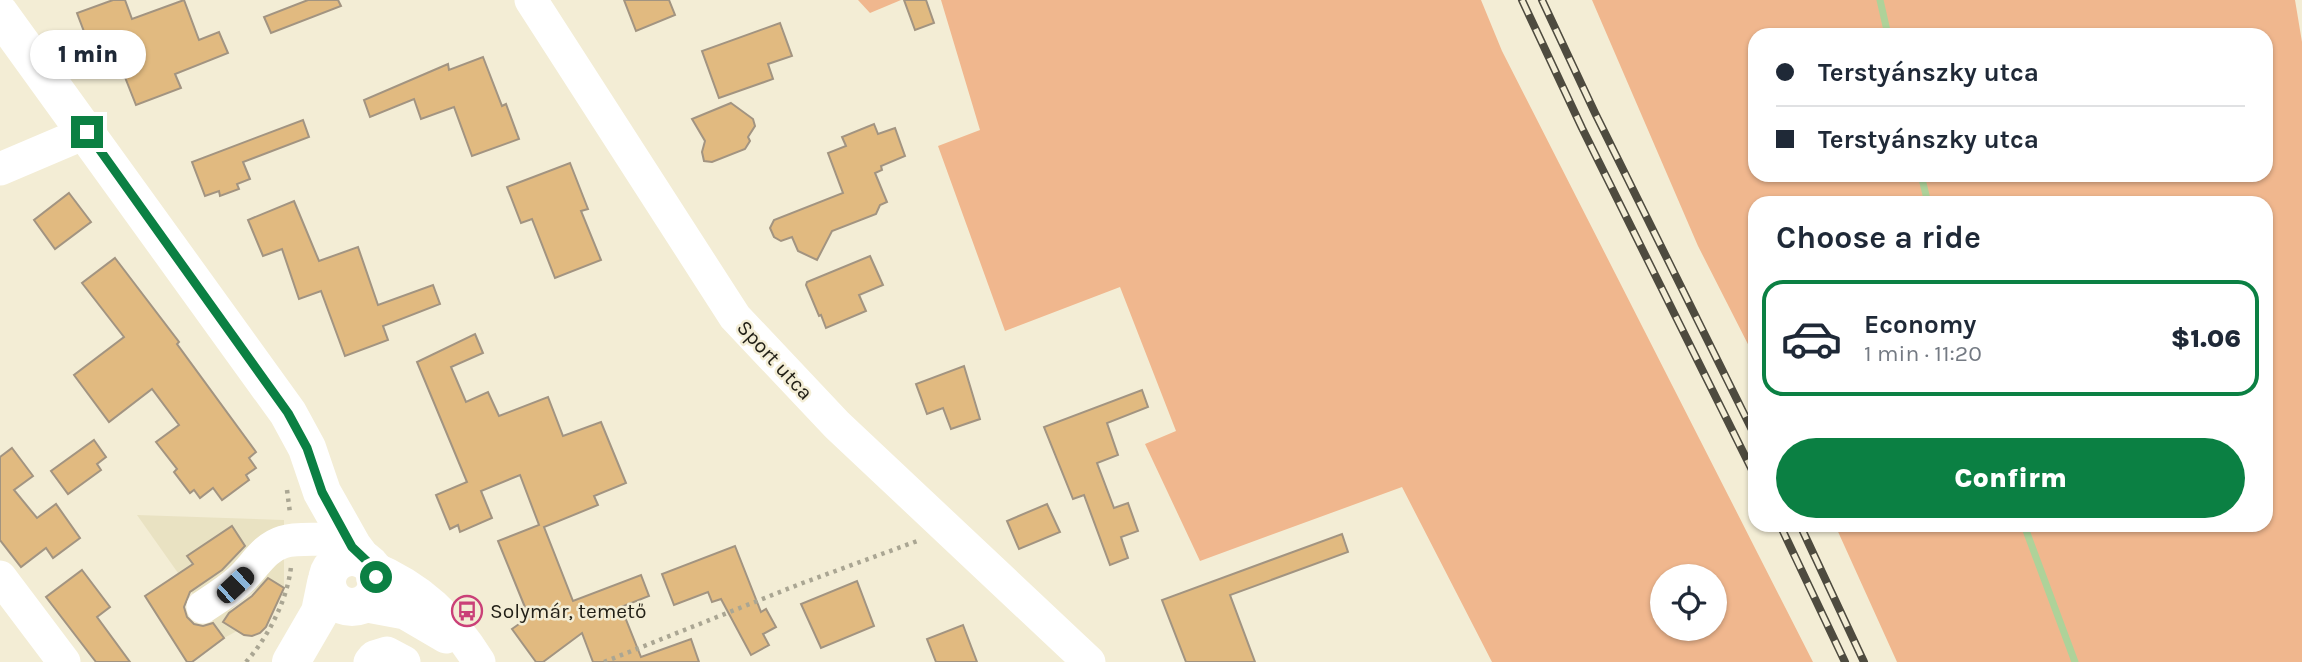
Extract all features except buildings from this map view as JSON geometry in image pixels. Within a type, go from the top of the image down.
[{"type":"main road","points":[[0,14],[288,413],[307,448],[322,492],[340,571],[294,659]]},
{"type":"street","name":"Sport utca","points":[[531,0],[735,317],[836,425],[1089,662]]},
{"type":"street","points":[[0,169],[87,132]]},
{"type":"street","points":[[203,607],[235,585],[254,568],[259,557],[274,545],[340,571],[395,576],[446,615],[463,636],[476,662]]},
{"type":"street","points":[[0,577],[64,662]]},
{"type":"street","points":[[370,662],[374,657],[387,653],[404,662]]},
{"type":"path","points":[[246,662],[265,635],[284,598],[290,578],[340,571],[285,483]]},
{"type":"path","points":[[604,662],[800,583],[939,533],[946,526]]},
{"type":"shaded area","points":[[858,0],[901,0],[870,13]]},
{"type":"shaded area","points":[[941,0],[1481,0],[1502,51],[1813,662],[1492,662],[1402,487],[1200,561],[1145,444],[1176,431],[1120,287],[1005,331],[938,146],[980,130]]},
{"type":"shaded area","points":[[1592,0],[2295,0],[2302,42],[2302,662],[1897,662],[1838,532],[2273,532],[2273,196],[1748,196],[1748,344],[1698,246]]},
{"type":"shaded area","points":[[137,515],[284,520],[284,588],[271,580],[236,603],[231,615],[237,631],[224,638]]},
{"type":"waterway","points":[[1880,0],[1886,28]]},
{"type":"waterway","points":[[1923,182],[1926,196]]},
{"type":"waterway","points":[[2027,532],[2075,662]]},
{"type":"railway","points":[[1522,0],[1582,128],[1748,462]]},
{"type":"railway","points":[[1542,0],[1748,422]]},
{"type":"railway","points":[[1783,532],[1845,662]]},
{"type":"railway","points":[[1803,532],[1864,662]]},
{"type":"place","name":"Solymár, temető","points":[[467,611]]},
{"type":"route","points":[[87,132],[288,413],[307,448],[322,492],[352,547],[372,566],[376,577]]}]
